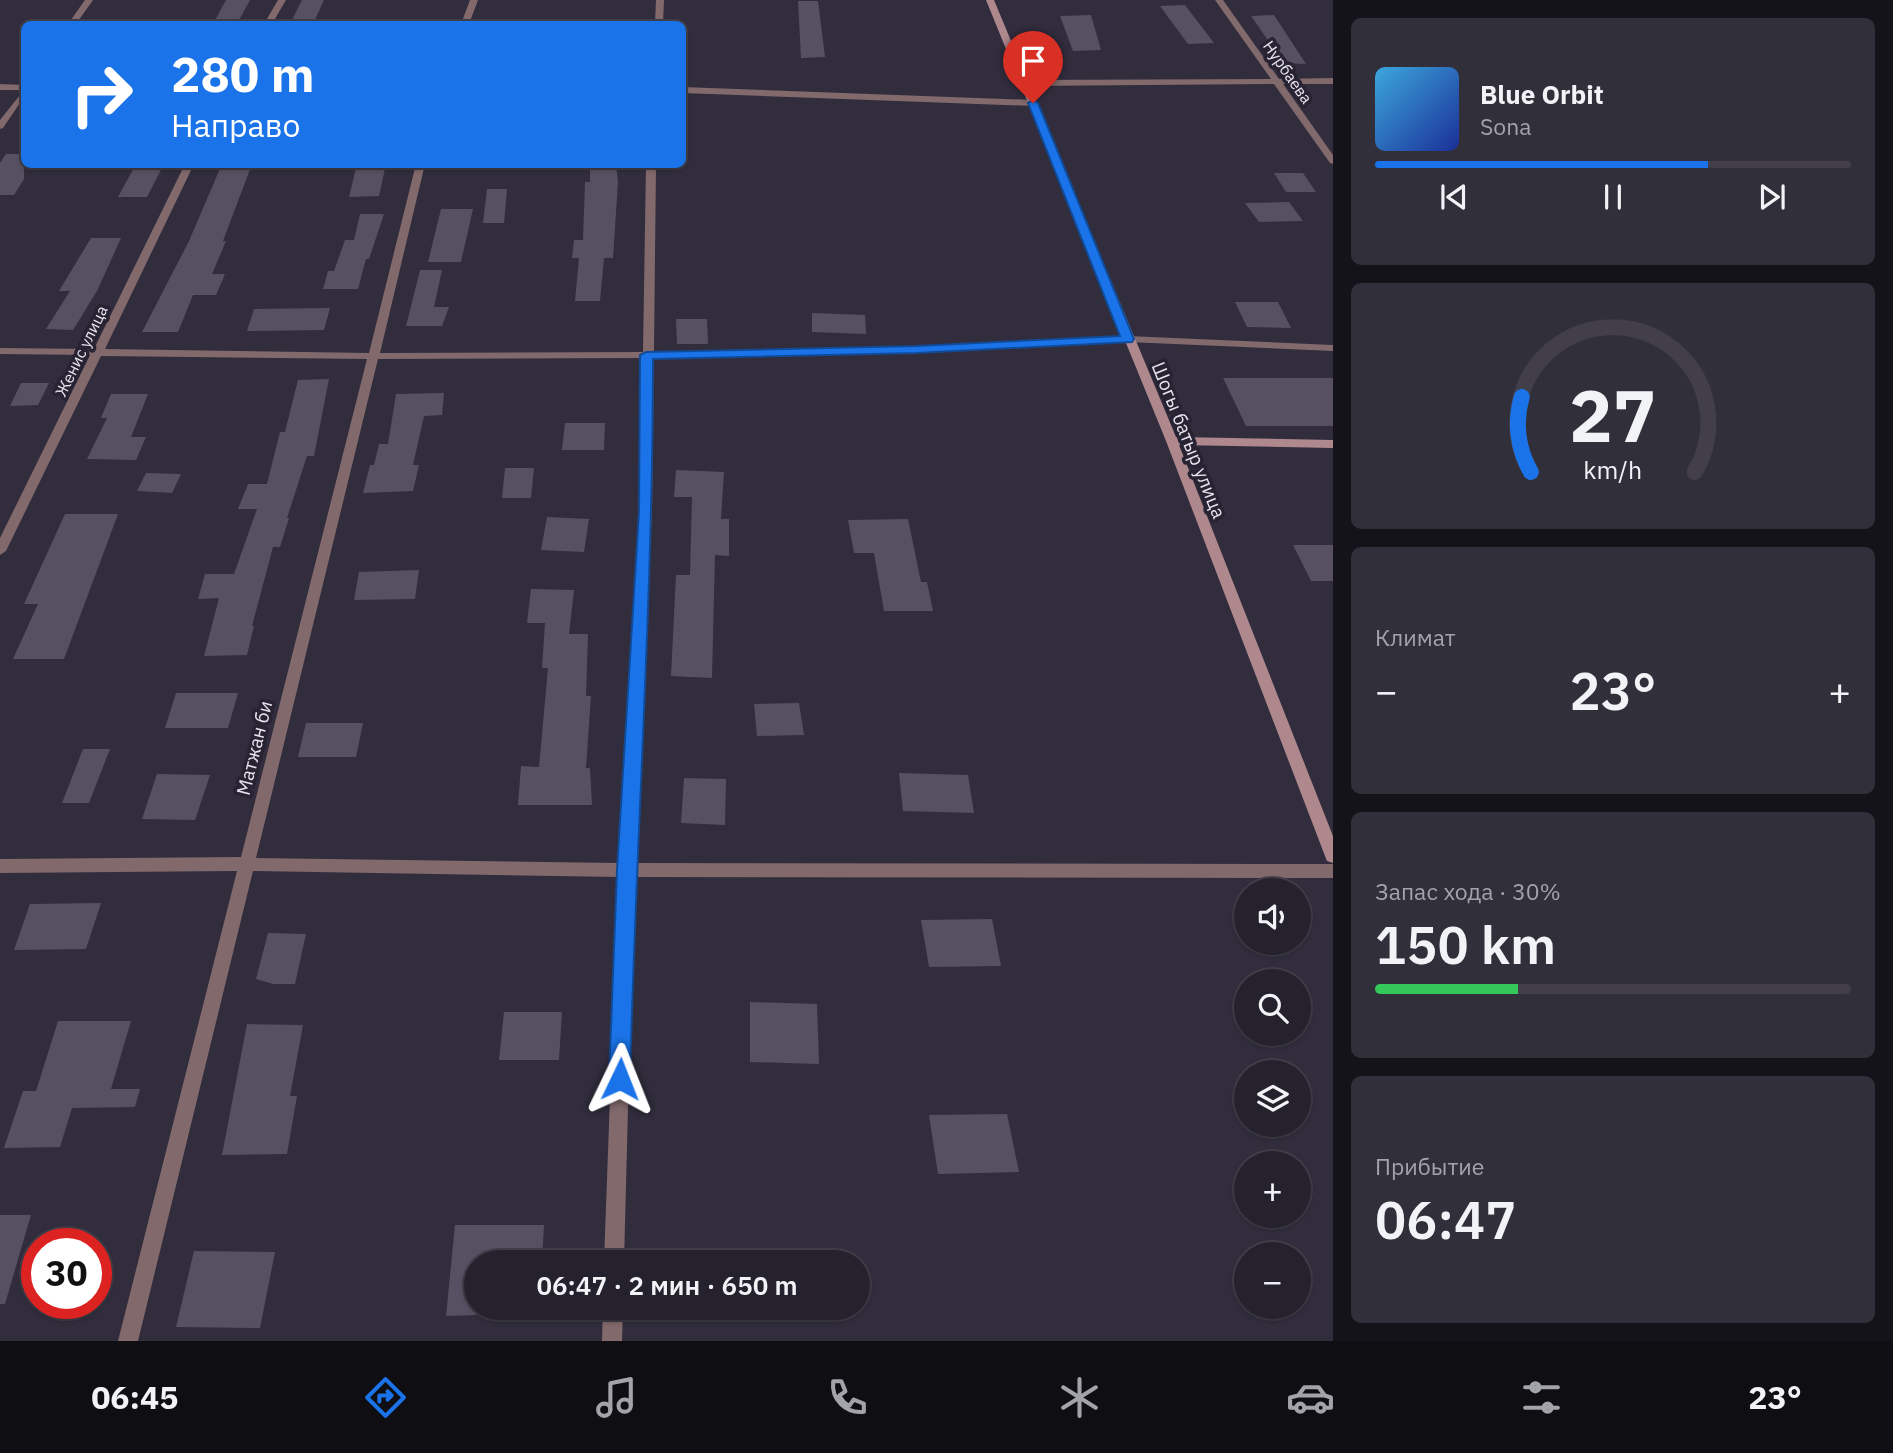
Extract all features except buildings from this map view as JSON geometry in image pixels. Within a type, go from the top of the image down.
[{"type":"street","points":[[74,21],[89,0]]},
{"type":"street","points":[[270,21],[282,0]]},
{"type":"street","points":[[466,21],[474,0]]},
{"type":"street","points":[[659,21],[660,0]]},
{"type":"street","name":"Шогы батыр улица","points":[[990,0],[1172,441],[1333,856]]},
{"type":"street","name":"Нурбаева","points":[[1219,0],[1279,81],[1333,161]]},
{"type":"street","points":[[1024,83],[1333,81]]},
{"type":"street","points":[[0,87],[21,89]]},
{"type":"street","points":[[686,90],[1033,103]]},
{"type":"street","points":[[0,126],[21,94]]},
{"type":"street","name":"Женис улица","points":[[0,551],[188,168]]},
{"type":"street","name":"Матжан би","points":[[128,1341],[420,168]]},
{"type":"street","points":[[614,1250],[626,870],[646,511],[646,355],[651,168]]},
{"type":"street","points":[[0,351],[373,356],[646,355],[916,349],[1128,339],[1333,348]]},
{"type":"street","points":[[1172,441],[1333,444]]},
{"type":"street","points":[[0,866],[245,864],[626,870],[1333,871]]},
{"type":"street","points":[[612,1341],[613,1320]]},
{"type":"route","points":[[620,1079],[626,870],[646,511],[646,355],[916,349],[1128,339],[1033,103]]}]
